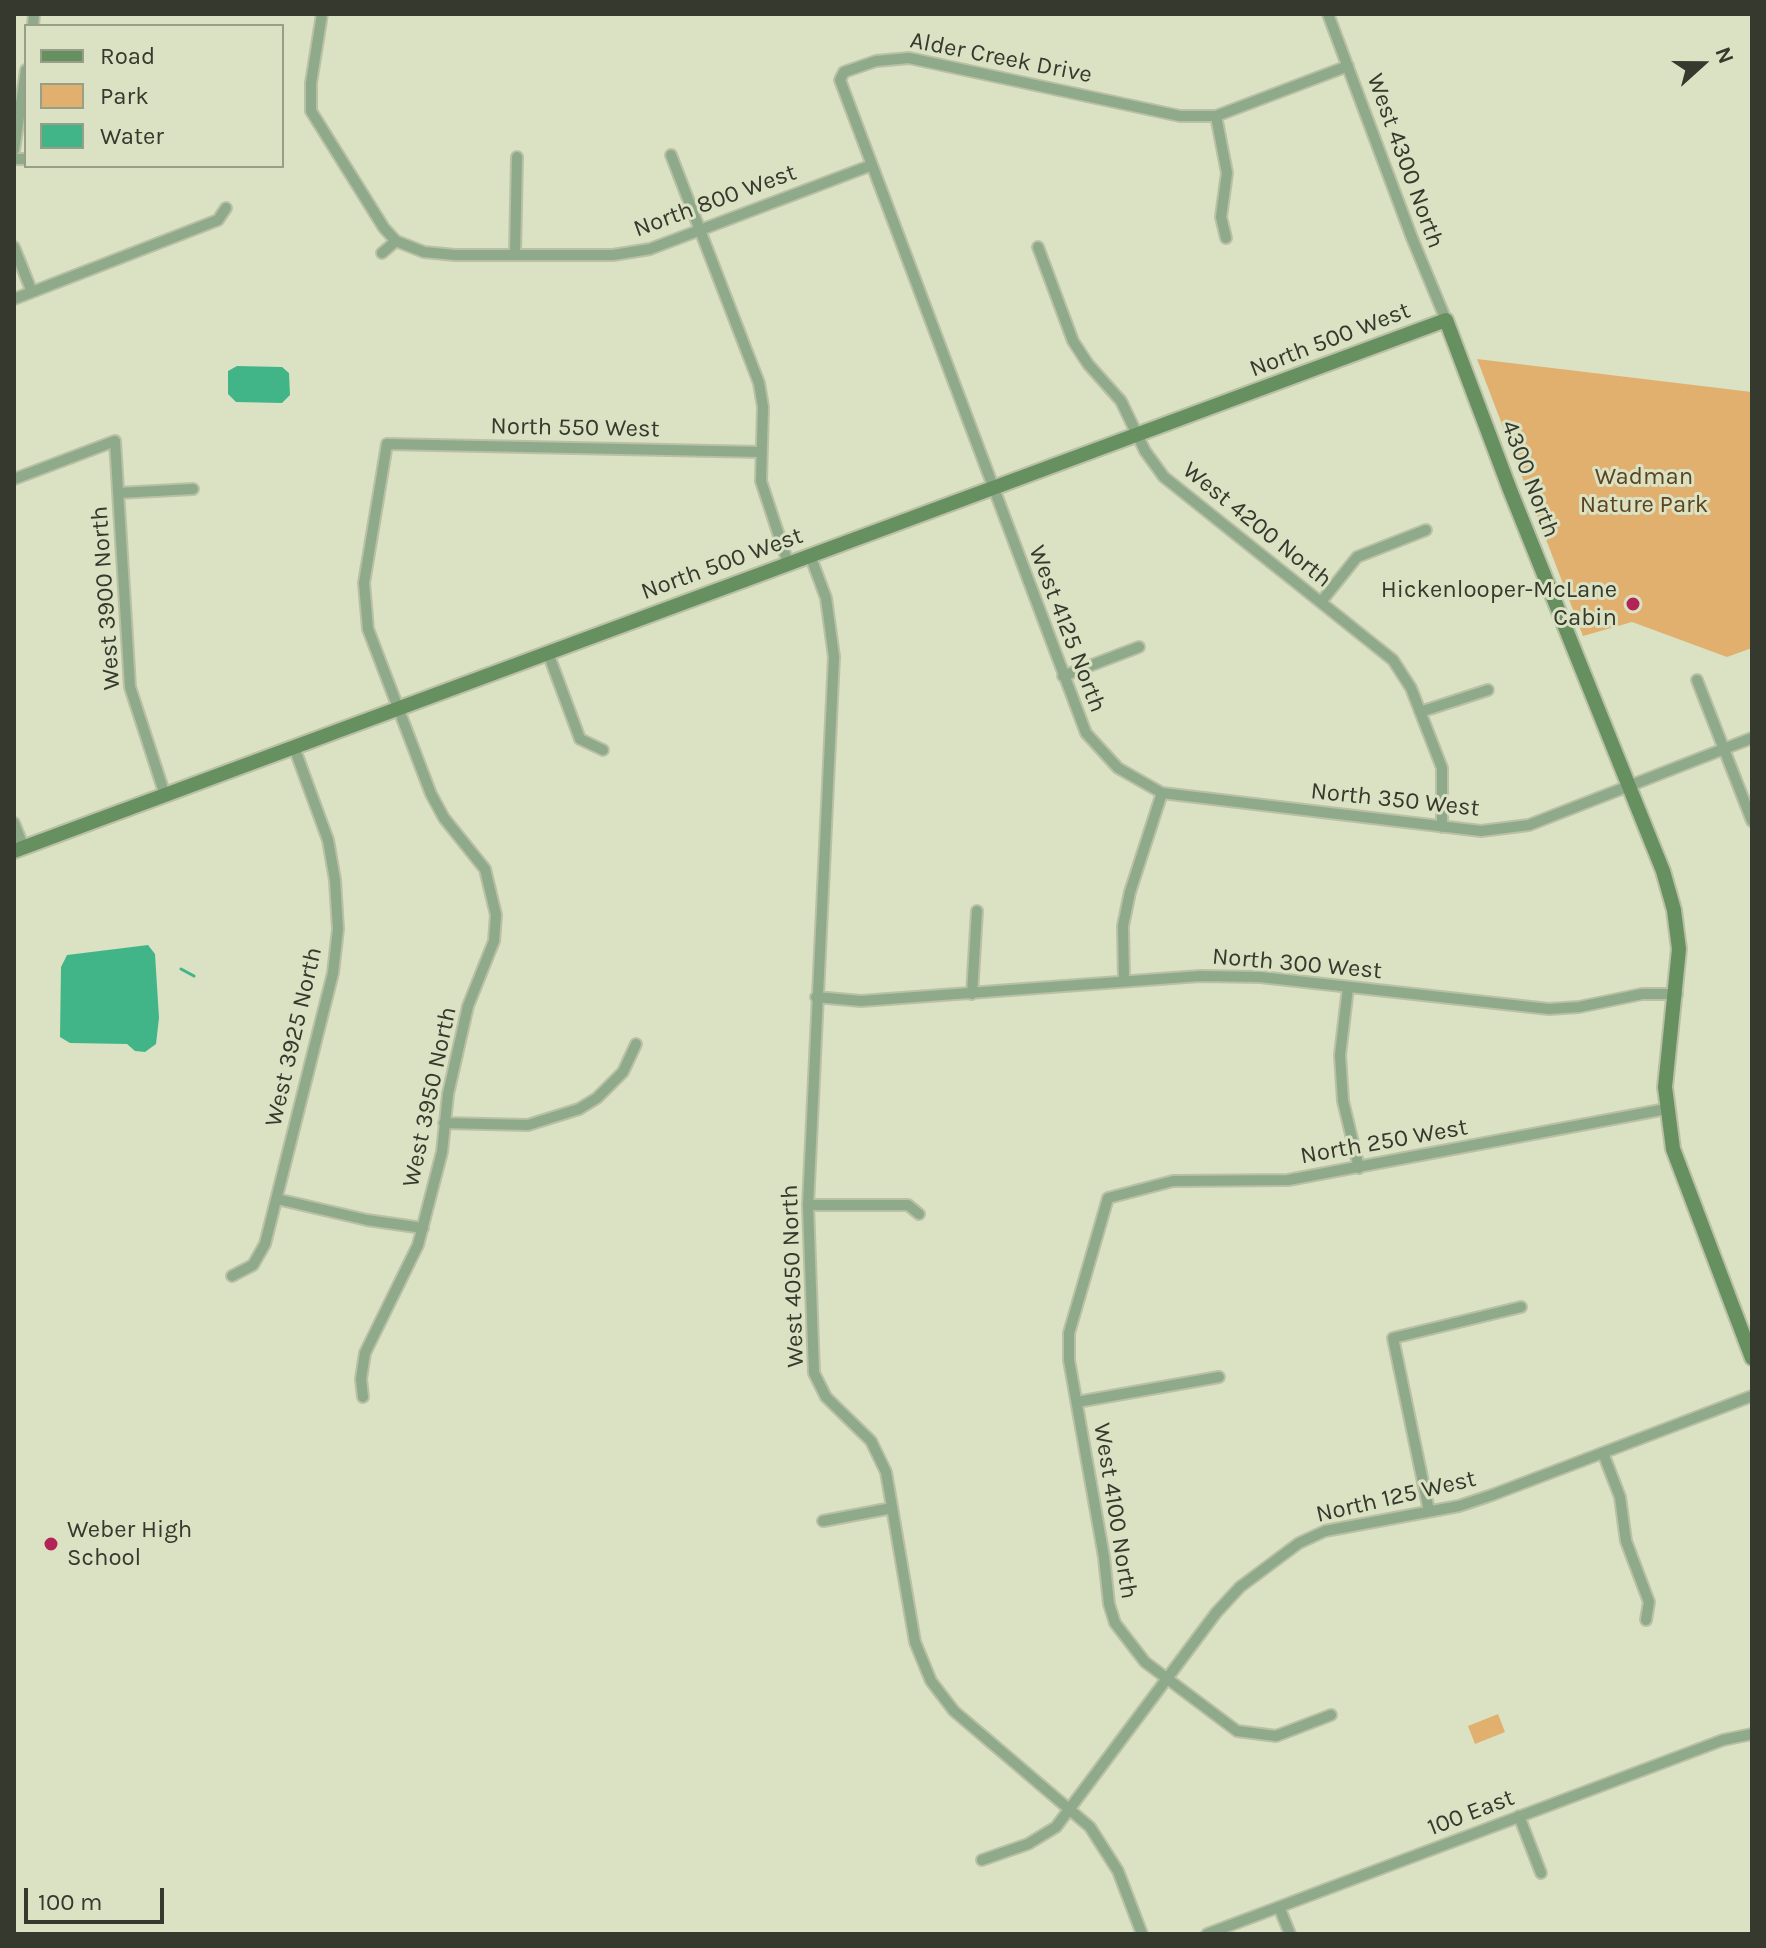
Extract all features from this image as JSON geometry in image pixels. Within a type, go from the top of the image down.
[{"type":"street","points":[[322,14],[311,83],[311,111],[384,228],[396,241],[382,253]]},
{"type":"street","name":"West 4300 North","points":[[1328,14],[1446,320]]},
{"type":"street","name":"Alder Creek Drive","points":[[994,489],[840,80],[844,72],[892,58],[929,60],[1180,116],[1216,116],[1348,66]]},
{"type":"street","points":[[14,150],[24,83]]},
{"type":"street","points":[[1216,116],[1227,173],[1221,217],[1226,238]]},
{"type":"street","points":[[671,155],[759,383],[763,407],[761,481],[766,504],[788,563]]},
{"type":"street","points":[[515,255],[517,157]]},
{"type":"street","name":"North 800 West","points":[[396,241],[424,252],[613,255],[650,249],[872,165]]},
{"type":"street","points":[[14,299],[218,220],[226,208]]},
{"type":"street","points":[[14,247],[32,292]]},
{"type":"street","name":"West 4200 North","points":[[1038,247],[1073,341],[1081,355],[1121,401],[1137,436],[1164,477],[1393,660],[1420,712],[1442,768],[1442,827]]},
{"type":"street","name":"North 500 West","points":[[19,850],[1446,320]]},
{"type":"street","name":"4300 North","points":[[1446,320],[1579,666],[1630,785],[1674,910],[1679,949],[1677,994],[1667,1061],[1666,1109],[1683,1180],[1752,1358]]},
{"type":"street","name":"West 3900 North","points":[[14,479],[115,441],[130,687],[165,795]]},
{"type":"street","name":"North 550 West","points":[[387,444],[761,452]]},
{"type":"street","name":"West 3950 North","points":[[363,1397],[361,1379],[365,1353],[408,1273],[423,1228],[442,1152],[444,1123],[468,1006],[494,941],[496,915],[485,869],[444,818],[431,794],[368,629],[363,602],[387,444]]},
{"type":"street","points":[[118,493],[193,489]]},
{"type":"street","name":"West 4125 North","points":[[994,489],[1086,733],[1102,753],[1137,781],[1162,793]]},
{"type":"street","points":[[1321,602],[1357,557],[1426,530]]},
{"type":"street","name":"West 4050 North","points":[[810,555],[826,598],[834,657],[808,1205],[814,1373],[826,1397],[871,1441],[886,1472],[915,1642],[931,1681],[954,1711],[1090,1827],[1118,1871],[1142,1934]]},
{"type":"street","points":[[1063,676],[1139,647]]},
{"type":"street","points":[[548,653],[580,739],[603,750]]},
{"type":"street","points":[[1697,680],[1752,821]]},
{"type":"street","points":[[1420,712],[1488,690]]},
{"type":"street","name":"North 350 West","points":[[1162,793],[1481,831],[1529,825],[1752,738]]},
{"type":"street","name":"West 3925 North","points":[[232,1276],[253,1265],[265,1244],[333,973],[338,929],[335,880],[328,840],[294,747]]},
{"type":"street","points":[[1124,980],[1123,926],[1130,892],[1162,793]]},
{"type":"street","points":[[14,823],[19,850]]},
{"type":"street","points":[[972,994],[977,911]]},
{"type":"street","name":"North 300 West","points":[[816,997],[861,1001],[1200,976],[1260,977],[1549,1009],[1642,994],[1677,994]]},
{"type":"street","points":[[1348,988],[1340,1055],[1343,1101],[1359,1168]]},
{"type":"street","points":[[444,1123],[528,1125],[579,1109],[597,1098],[623,1072],[636,1044]]},
{"type":"street","name":"North 250 West","points":[[1108,1198],[1173,1181],[1288,1180],[1666,1109]]},
{"type":"street","name":"West 4100 North","points":[[1108,1198],[1069,1333],[1109,1604],[1128,1643],[1167,1678],[1237,1731],[1276,1736],[1331,1715]]},
{"type":"street","points":[[277,1199],[367,1220],[423,1228]]},
{"type":"street","points":[[808,1205],[908,1205],[919,1214]]},
{"type":"street","points":[[1429,1511],[1393,1338],[1521,1307]]},
{"type":"street","points":[[1077,1402],[1219,1377]]},
{"type":"street","name":"North 125 West","points":[[982,1860],[1043,1837],[1069,1811],[1216,1613],[1240,1587],[1299,1543],[1325,1531],[1492,1495],[1752,1396]]},
{"type":"street","points":[[1603,1453],[1620,1497],[1626,1541],[1649,1602],[1646,1620]]},
{"type":"street","points":[[823,1521],[892,1508]]},
{"type":"street","name":"100 East","points":[[1207,1934],[1723,1740],[1752,1734]]},
{"type":"street","points":[[1519,1816],[1541,1873]]},
{"type":"street","points":[[1279,1907],[1290,1934]]},
{"type":"green space","name":"Wadman Nature Park","points":[[1477,359],[1752,392],[1752,648],[1727,657],[1632,622],[1583,636]]},
{"type":"green space","points":[[1498,1714],[1505,1732],[1475,1744],[1468,1726]]},
{"type":"water","points":[[237,366],[282,367],[289,373],[290,395],[282,403],[236,402],[228,394],[228,371]]},
{"type":"water","points":[[148,945],[155,954],[159,1018],[156,1044],[145,1052],[135,1051],[127,1044],[70,1043],[60,1037],[61,967],[67,955]]},
{"type":"waterway","points":[[181,969],[194,976]]},
{"type":"place","name":"Hickenlooper-McLane Cabin","points":[[1633,604]]},
{"type":"place","name":"Weber High School","points":[[51,1544]]}]
